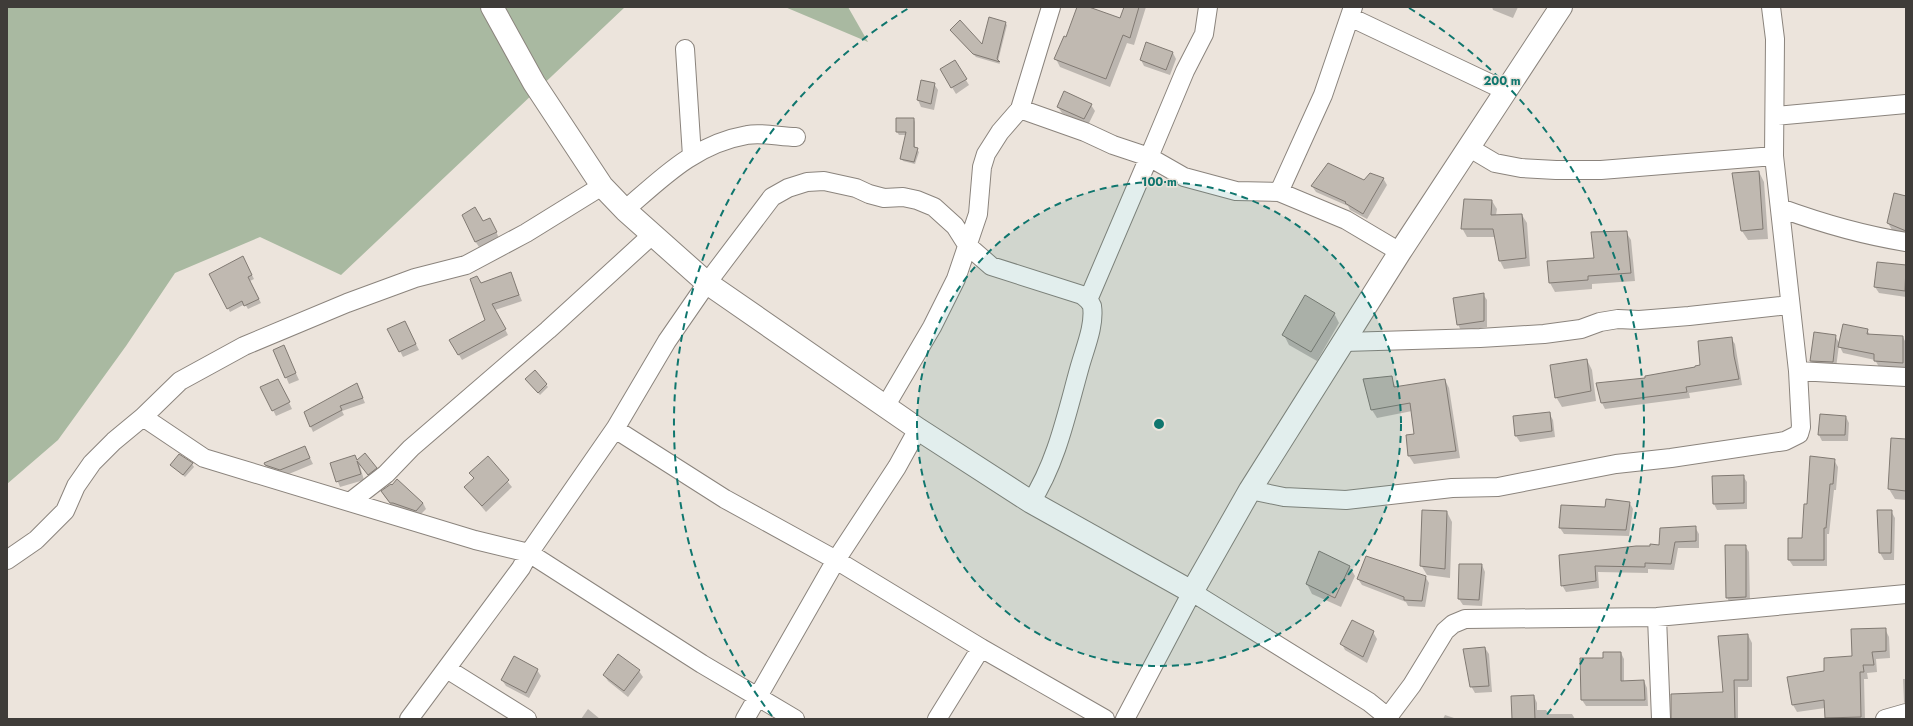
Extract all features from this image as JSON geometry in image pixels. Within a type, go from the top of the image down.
[{"type":"street","points":[[492,7],[534,83],[602,186],[652,235],[707,283],[884,407],[1031,502],[1192,592],[1369,702],[1389,718],[1412,685],[1445,631],[1453,624],[1465,619],[1658,617],[1906,594]]},
{"type":"street","points":[[884,407],[932,327],[956,279],[978,214],[982,167],[986,154],[1000,132],[1020,109],[1051,7]]},
{"type":"street","points":[[1088,300],[1185,71],[1204,34],[1208,7]]},
{"type":"street","points":[[1125,719],[1192,592],[1250,490],[1400,252],[1561,7]]},
{"type":"street","points":[[1250,490],[1284,497],[1346,500],[1452,488],[1498,487],[1616,464],[1671,458],[1785,441],[1799,434],[1801,427],[1798,371],[1774,156],[1775,39],[1771,7]]},
{"type":"street","points":[[1279,192],[1323,95],[1352,12],[1506,91]]},
{"type":"street","points":[[685,49],[692,156]]},
{"type":"street","points":[[1775,116],[1906,104]]},
{"type":"street","points":[[1020,109],[1085,132],[1113,145],[1149,157],[1184,177],[1236,191],[1279,192],[1346,220],[1400,252]]},
{"type":"street","points":[[625,210],[679,163],[711,146],[748,135],[796,137]]},
{"type":"street","points":[[1468,147],[1495,163],[1521,168],[1556,170],[1608,170],[1774,156]]},
{"type":"street","points":[[410,719],[521,568],[529,553],[615,429],[667,341],[707,283],[772,197],[788,188],[807,182],[824,181],[856,188],[884,198],[903,197],[917,200],[934,207],[955,226],[967,245],[991,266],[1082,296],[1092,305],[1090,330],[1068,409],[1041,486],[1031,502]]},
{"type":"street","points":[[7,560],[36,540],[65,511],[76,486],[92,463],[114,441],[143,417],[180,382],[244,346],[347,303],[415,278],[466,265],[526,233],[602,186]]},
{"type":"street","points":[[1780,208],[1847,230],[1906,242]]},
{"type":"street","points":[[350,502],[386,474],[411,448],[548,330],[652,235]]},
{"type":"street","points":[[1344,342],[1480,338],[1544,334],[1581,329],[1600,322],[1618,319],[1639,320],[1790,305]]},
{"type":"street","points":[[1798,371],[1906,377]]},
{"type":"street","points":[[143,417],[204,458],[475,540],[529,553],[702,664],[796,719]]},
{"type":"street","points":[[615,429],[725,499],[836,560],[981,648],[1105,719]]},
{"type":"street","points":[[745,719],[836,560],[897,467],[918,429]]},
{"type":"street","points":[[1658,617],[1661,719]]},
{"type":"street","points":[[937,719],[981,648]]},
{"type":"street","points":[[447,669],[527,719]]},
{"type":"street","points":[[1885,719],[1906,713]]},
{"type":"green space","points":[[7,7],[625,7],[341,275],[260,237],[175,273],[126,346],[58,440],[7,484]]},
{"type":"green space","points":[[785,7],[848,7],[868,42]]},
{"type":"building","points":[[1077,7],[1089,7],[1120,18],[1124,7],[1139,7],[1130,38],[1123,35],[1106,79],[1054,59],[1064,36],[1066,37]]},
{"type":"building","points":[[989,17],[1006,22],[997,59],[1000,62],[973,54],[950,30],[960,20],[982,44]]},
{"type":"building","points":[[1146,42],[1173,52],[1166,70],[1140,60]]},
{"type":"building","points":[[955,60],[967,79],[951,88],[940,69]]},
{"type":"building","points":[[921,80],[935,83],[931,104],[917,100]]},
{"type":"building","points":[[1064,91],[1092,104],[1084,119],[1057,107]]},
{"type":"building","points":[[896,118],[914,118],[914,147],[918,148],[914,162],[900,159],[906,132],[896,132]]},
{"type":"building","points":[[1328,163],[1364,180],[1370,173],[1384,178],[1363,214],[1345,203],[1346,202],[1311,186]]},
{"type":"building","points":[[1759,171],[1763,229],[1741,231],[1732,173]]},
{"type":"building","points":[[1894,193],[1906,196],[1906,231],[1887,223]]},
{"type":"building","points":[[1464,199],[1492,200],[1491,215],[1522,214],[1526,258],[1499,261],[1493,229],[1461,229]]},
{"type":"building","points":[[475,207],[483,221],[490,218],[497,232],[475,242],[462,215]]},
{"type":"building","points":[[1627,231],[1631,273],[1588,276],[1588,280],[1549,283],[1547,261],[1594,258],[1591,232]]},
{"type":"building","points":[[243,256],[252,275],[248,277],[259,299],[244,306],[242,301],[227,309],[209,274]]},
{"type":"building","points":[[1877,262],[1906,265],[1905,291],[1874,287]]},
{"type":"building","points":[[511,272],[519,295],[492,304],[506,329],[458,355],[449,340],[485,320],[470,279],[477,276],[481,283]]},
{"type":"building","points":[[1484,293],[1484,321],[1457,325],[1453,298]]},
{"type":"building","points":[[1305,295],[1335,313],[1311,352],[1282,335]]},
{"type":"building","points":[[405,321],[416,344],[399,352],[387,329]]},
{"type":"building","points":[[1843,324],[1868,329],[1867,334],[1903,336],[1903,363],[1874,361],[1874,354],[1838,347]]},
{"type":"building","points":[[1814,332],[1836,335],[1833,362],[1810,361]]},
{"type":"building","points":[[1732,337],[1739,379],[1686,387],[1687,392],[1601,403],[1596,383],[1645,378],[1645,376],[1695,367],[1700,365],[1698,341]]},
{"type":"building","points":[[284,345],[296,373],[285,378],[273,350]]},
{"type":"building","points":[[1587,359],[1591,391],[1555,398],[1550,365]]},
{"type":"building","points":[[535,370],[547,384],[538,393],[525,379]]},
{"type":"building","points":[[1392,376],[1394,387],[1445,379],[1456,451],[1408,456],[1406,435],[1414,434],[1410,403],[1371,410],[1363,379]]},
{"type":"building","points":[[278,379],[290,402],[272,411],[260,387]]},
{"type":"building","points":[[357,383],[363,398],[340,406],[342,410],[310,427],[304,412]]},
{"type":"building","points":[[1550,412],[1552,431],[1515,436],[1513,416]]},
{"type":"building","points":[[1820,414],[1846,416],[1845,435],[1818,435]]},
{"type":"building","points":[[1891,438],[1906,439],[1906,491],[1888,489]]},
{"type":"building","points":[[305,446],[310,458],[280,470],[265,465],[264,463]]},
{"type":"building","points":[[365,453],[377,468],[368,475],[357,461],[361,474],[336,482],[330,463],[355,455],[357,460]]},
{"type":"building","points":[[179,454],[193,463],[183,475],[170,465]]},
{"type":"building","points":[[488,456],[509,480],[482,506],[464,487],[474,478],[469,473]]},
{"type":"building","points":[[1810,456],[1835,459],[1833,484],[1830,484],[1826,528],[1824,528],[1824,560],[1788,560],[1788,538],[1802,538],[1804,504],[1807,504]]},
{"type":"building","points":[[1744,475],[1744,503],[1713,504],[1712,476]]},
{"type":"building","points":[[397,479],[423,503],[416,511],[390,503],[381,491],[391,484],[392,485]]},
{"type":"building","points":[[1606,499],[1630,502],[1626,530],[1559,528],[1561,505],[1605,507]]},
{"type":"building","points":[[1422,510],[1447,511],[1445,569],[1420,566]]},
{"type":"building","points":[[1877,510],[1892,510],[1891,553],[1879,553]]},
{"type":"building","points":[[1696,526],[1696,541],[1675,542],[1671,564],[1645,563],[1645,567],[1595,566],[1596,581],[1561,586],[1559,555],[1636,546],[1650,546],[1650,544],[1659,545],[1660,528]]},
{"type":"building","points":[[1725,545],[1746,545],[1746,597],[1726,598]]},
{"type":"building","points":[[1319,551],[1350,566],[1335,598],[1306,584]]},
{"type":"building","points":[[1366,556],[1426,576],[1422,601],[1404,600],[1404,597],[1357,579]]},
{"type":"building","points":[[1459,564],[1482,564],[1479,600],[1458,599]]},
{"type":"building","points":[[1352,620],[1374,631],[1363,657],[1340,644]]},
{"type":"building","points":[[1886,628],[1886,651],[1872,652],[1874,665],[1863,665],[1864,672],[1860,672],[1861,717],[1825,718],[1824,700],[1792,705],[1787,677],[1824,671],[1824,658],[1852,656],[1851,629]]},
{"type":"building","points":[[1748,634],[1748,680],[1734,680],[1735,719],[1671,719],[1671,694],[1723,692],[1718,636]]},
{"type":"building","points":[[1485,647],[1489,686],[1470,687],[1463,649]]},
{"type":"building","points":[[1603,652],[1621,652],[1621,681],[1644,680],[1645,700],[1581,700],[1580,658],[1603,658]]},
{"type":"building","points":[[618,654],[640,670],[624,691],[603,675]]},
{"type":"building","points":[[514,656],[538,669],[526,693],[501,680]]},
{"type":"building","points":[[1534,695],[1535,719],[1512,719],[1511,696]]}]
